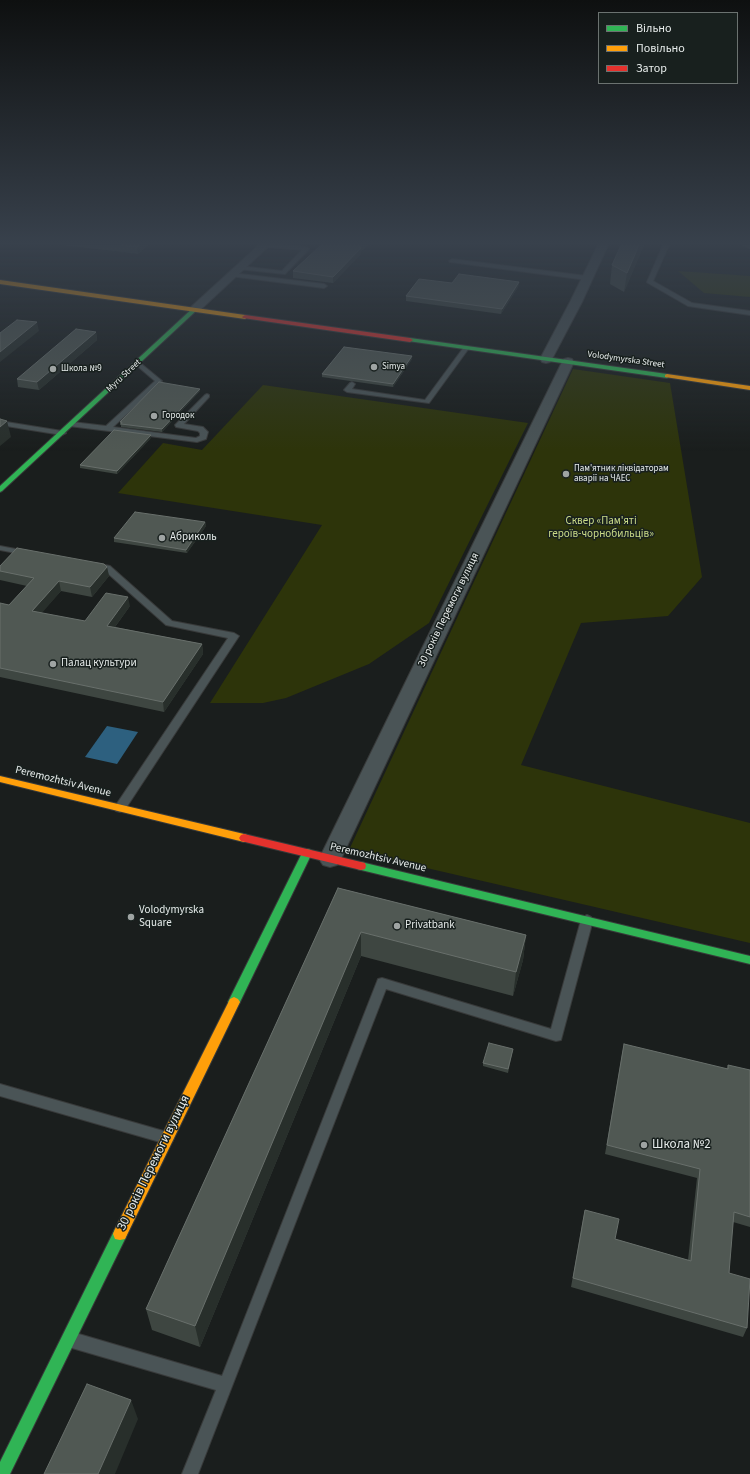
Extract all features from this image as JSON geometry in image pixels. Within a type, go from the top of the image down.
[{"type":"street","name":"Myru Street","points":[[0,490],[190,314]]},
{"type":"street","name":"Volodymyrska Street","points":[[228,314],[750,388]]},
{"type":"street","points":[[546,359],[569,314]]},
{"type":"street","name":"30 років Перемоги вулиця","points":[[330,859],[568,362]]},
{"type":"street","name":"Peremozhtsiv Avenue","points":[[0,779],[750,960]]},
{"type":"street","name":"30 років Перемоги вулиця","points":[[2,1474],[307,853]]},
{"type":"lane","points":[[352,384],[347,390],[427,402],[466,348]]},
{"type":"lane","points":[[107,428],[159,380],[137,363]]},
{"type":"lane","points":[[72,424],[197,440],[203,436],[204,432],[200,428],[179,425],[207,396]]},
{"type":"lane","points":[[0,423],[62,433]]},
{"type":"lane","points":[[0,548],[38,555]]},
{"type":"lane","points":[[84,564],[106,568],[169,623],[234,636],[120,808]]},
{"type":"lane","points":[[190,1474],[382,983],[556,1036],[587,920]]},
{"type":"lane","points":[[0,1090],[167,1138]]},
{"type":"lane","points":[[68,1338],[226,1385]]},
{"type":"green space","name":"Сквер «Пам'яті героїв-чорнобильців»","points":[[573,369],[670,383],[702,577],[668,616],[581,623],[521,765],[750,823],[750,943],[349,850]]},
{"type":"green space","points":[[263,385],[528,423],[429,623],[369,664],[286,698],[263,703],[210,703],[322,525],[118,493],[163,443],[202,450]]},
{"type":"water","points":[[107,726],[138,732],[117,764],[85,757]]},
{"type":"building","points":[[17,320],[37,322],[0,352],[0,333]]},
{"type":"building","points":[[76,329],[96,332],[37,382],[17,379]]},
{"type":"building","points":[[344,347],[412,356],[393,384],[322,374]]},
{"type":"building","points":[[159,382],[200,389],[162,429],[121,424],[122,422],[120,422]]},
{"type":"building","points":[[0,419],[7,421],[0,427]]},
{"type":"building","points":[[114,430],[151,435],[117,471],[80,465]]},
{"type":"building","points":[[135,512],[205,522],[186,550],[114,538]]},
{"type":"building","points":[[17,548],[104,564],[107,567],[90,587],[59,581],[32,611],[85,621],[106,593],[128,597],[107,626],[202,644],[163,702],[0,668],[0,603],[9,605],[34,578],[0,571],[0,566]]},
{"type":"building","points":[[338,888],[526,935],[516,972],[361,932],[195,1326],[146,1309]]},
{"type":"building","points":[[489,1043],[513,1049],[508,1069],[483,1063]]},
{"type":"building","points":[[624,1044],[728,1069],[728,1065],[750,1070],[750,1217],[734,1212],[729,1273],[750,1279],[747,1328],[573,1278],[585,1210],[619,1219],[615,1239],[691,1261],[700,1169],[607,1145]]},
{"type":"building","points":[[87,1384],[131,1400],[98,1474],[44,1474]]},
{"type":"traffic: fast","points":[[0,490],[190,314]]},
{"type":"traffic: fast","points":[[410,340],[667,376]]},
{"type":"traffic: fast","points":[[234,1002],[307,853]]},
{"type":"traffic: fast","points":[[361,866],[750,960]]},
{"type":"traffic: fast","points":[[2,1474],[120,1234]]},
{"type":"traffic: slow","points":[[223,314],[245,317]]},
{"type":"traffic: slow","points":[[667,376],[750,388]]},
{"type":"traffic: slow","points":[[0,779],[244,838]]},
{"type":"traffic: slow","points":[[120,1234],[234,1002]]},
{"type":"traffic: jam","points":[[245,317],[410,340]]},
{"type":"traffic: jam","points":[[244,838],[361,866]]},
{"type":"place","name":"Simya","points":[[374,367]]},
{"type":"place","name":"Школа №9","points":[[53,369]]},
{"type":"place","name":"Городок","points":[[154,416]]},
{"type":"place","name":"Пам'ятник ліквідаторам аварії на ЧАЕС","points":[[566,474]]},
{"type":"place","name":"Абриколь","points":[[162,538]]},
{"type":"place","name":"Палац культури","points":[[53,664]]},
{"type":"place","name":"Volodymyrska Square","points":[[131,917]]},
{"type":"place","name":"Privatbank","points":[[397,926]]},
{"type":"place","name":"Школа №2","points":[[644,1145]]}]
